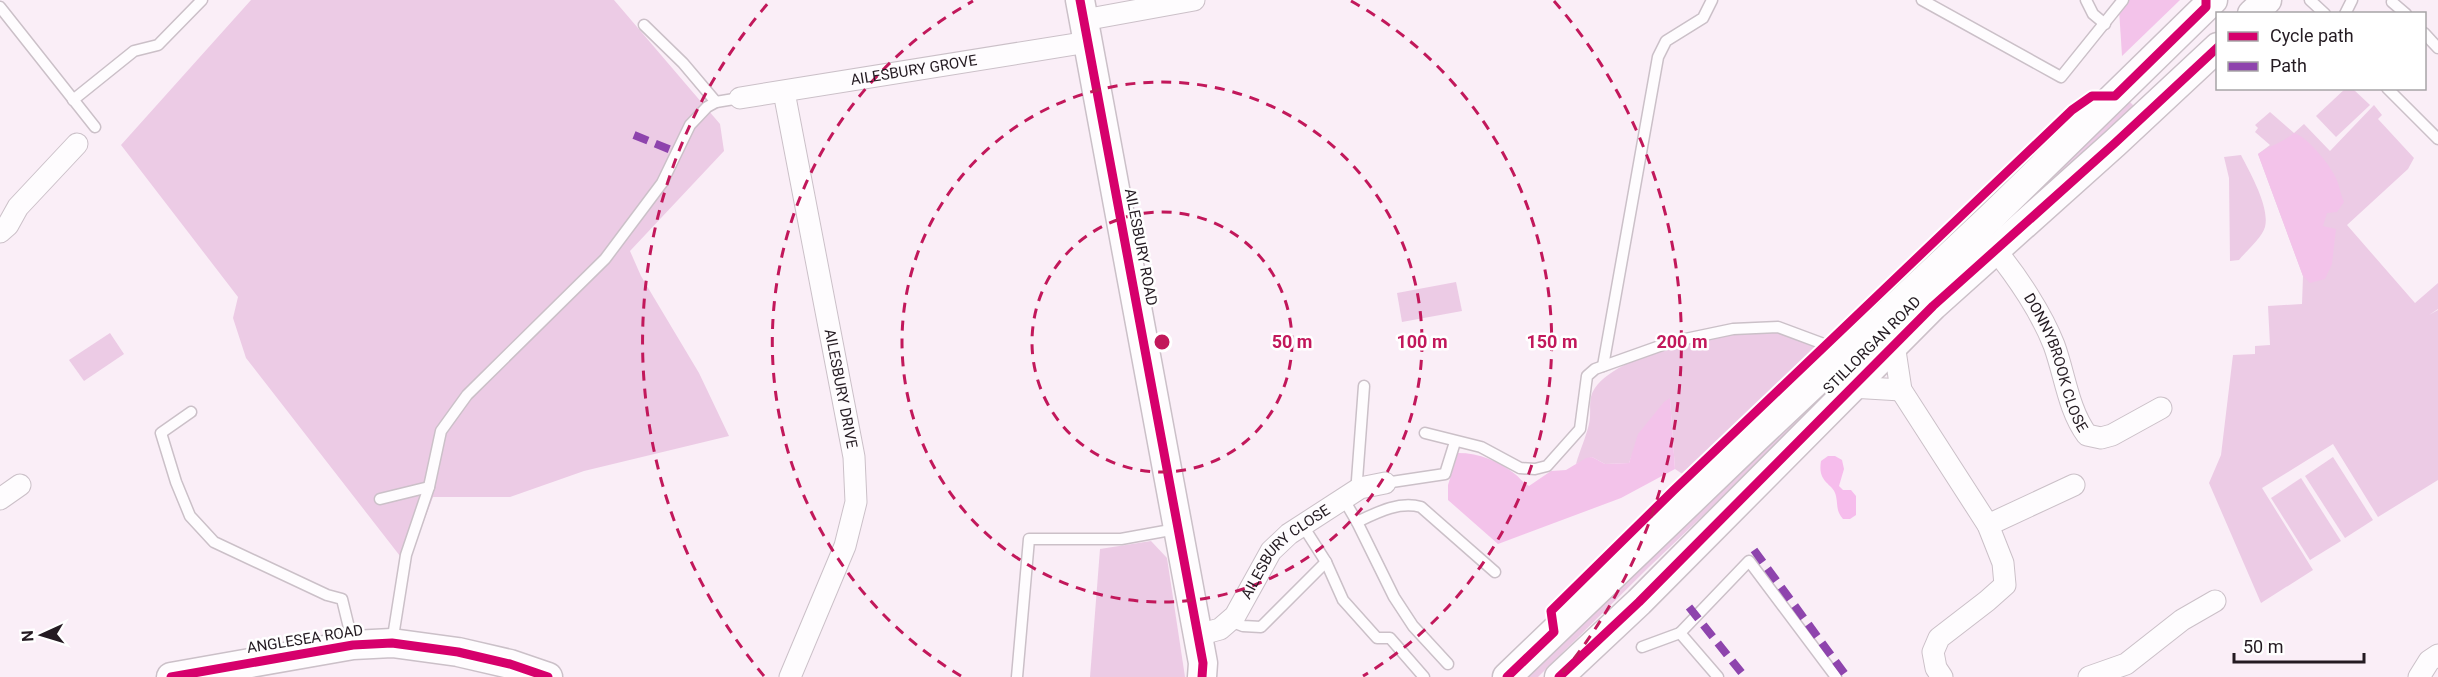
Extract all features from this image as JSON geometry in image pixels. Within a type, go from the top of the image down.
[{"type":"main road","name":"STILLORGAN ROAD","points":[[1507,677],[1991,217],[2213,0]]},
{"type":"main road","points":[[2254,12],[2267,0]]},
{"type":"main road","name":"AILESBURY ROAD","points":[[1084,21],[1198,635],[1203,663],[1202,677]]},
{"type":"main road","name":"STILLORGAN ROAD","points":[[1559,677],[1639,602],[1933,306],[2216,47]]},
{"type":"main road","name":"ANGLESEA ROAD","points":[[171,677],[227,672],[353,645],[392,643],[458,652],[538,675]]},
{"type":"street","name":"AILESBURY GROVE","points":[[740,98],[784,92],[1084,21],[1194,0]]},
{"type":"street","name":"AILESBURY DRIVE","points":[[784,92],[854,457],[856,502],[845,546],[790,677]]},
{"type":"street","points":[[0,232],[8,225],[18,207],[77,144]]},
{"type":"street","name":"DONNYBROOK CLOSE","points":[[1996,250],[2008,265],[2053,342],[2076,421],[2087,435],[2101,438],[2112,435],[2161,408]]},
{"type":"street","points":[[1894,344],[1901,390],[1988,525],[2003,563],[2005,585],[1939,638],[1933,652],[1936,668],[1942,677]]},
{"type":"street","points":[[1851,387],[1901,390]]},
{"type":"street","name":"AILESBURY CLOSE","points":[[1230,621],[1271,551],[1289,534],[1351,493],[1385,483]]},
{"type":"street","points":[[0,499],[20,485]]},
{"type":"street","points":[[1988,525],[2074,485]]},
{"type":"street","points":[[2089,677],[2126,664],[2182,620],[2215,601]]},
{"type":"street","points":[[1198,635],[1220,629],[1230,621]]},
{"type":"street","points":[[2419,677],[2429,661],[2438,655]]},
{"type":"lane","points":[[73,100],[134,51],[158,45],[202,0]]},
{"type":"lane","points":[[1603,366],[1658,57],[1666,41],[1703,18],[1712,0]]},
{"type":"lane","points":[[1922,0],[2061,76],[2123,0]]},
{"type":"lane","points":[[2086,0],[2093,14],[2105,24]]},
{"type":"lane","points":[[2310,0],[2323,12]]},
{"type":"lane","points":[[2391,1],[2404,12]]},
{"type":"lane","points":[[0,7],[95,127]]},
{"type":"lane","points":[[644,25],[683,63],[716,102]]},
{"type":"lane","points":[[2426,35],[2438,48]]},
{"type":"lane","points":[[2389,90],[2438,139]]},
{"type":"lane","points":[[392,643],[406,555],[429,487],[441,431],[467,395],[605,259],[662,183],[690,126],[706,107],[716,102],[740,98]]},
{"type":"lane","points":[[1425,433],[1481,447],[1520,468],[1535,470],[1547,466],[1580,429],[1587,376],[1595,369],[1671,342],[1733,328],[1778,327],[1821,343]]},
{"type":"lane","points":[[1364,386],[1357,480],[1351,493],[1357,522],[1394,597],[1413,626],[1448,664]]},
{"type":"lane","points":[[191,412],[160,433],[190,516],[214,542],[327,596],[342,599],[353,645]]},
{"type":"lane","points":[[1385,483],[1445,474],[1455,442]]},
{"type":"lane","points":[[380,499],[429,487]]},
{"type":"lane","points":[[1357,522],[1395,506],[1411,504],[1421,507],[1495,572]]},
{"type":"lane","points":[[1303,526],[1326,562],[1343,600],[1377,638],[1390,638],[1424,677]]},
{"type":"lane","points":[[1017,677],[1029,539],[1121,539],[1178,529]]},
{"type":"lane","points":[[1642,647],[1680,633],[1749,561],[1836,677]]},
{"type":"lane","points":[[1230,621],[1244,626],[1261,627],[1326,562]]},
{"type":"lane","points":[[1680,633],[1718,677]]},
{"type":"shaded area","points":[[251,0],[614,0],[720,124],[724,151],[630,251],[641,276],[699,373],[729,436],[584,471],[510,497],[433,497],[410,558],[400,556],[246,358],[233,318],[238,297],[121,145]]},
{"type":"shaded area","points":[[2127,0],[2180,0],[2122,56],[2119,9]]},
{"type":"shaded area","points":[[2344,90],[2354,90],[2370,105],[2336,137],[2316,116]]},
{"type":"shaded area","points":[[2128,100],[2134,106],[1649,567],[1538,677],[1525,677]]},
{"type":"shaded area","points":[[2374,105],[2382,115],[2378,119],[2414,158],[2408,169],[2347,225],[2415,303],[2438,283],[2438,309],[2429,315],[2438,310],[2438,480],[2378,517],[2333,444],[2262,488],[2313,570],[2261,603],[2209,483],[2221,455],[2233,355],[2255,354],[2255,346],[2270,345],[2268,306],[2302,304],[2303,276],[2258,154],[2270,145],[2255,132],[2258,128],[2255,125],[2270,112],[2294,133],[2304,124],[2330,151]]},
{"type":"shaded area","points":[[2294,133],[2313,146],[2326,162],[2335,177],[2344,202],[2337,212],[2327,213],[2323,226],[2336,229],[2332,264],[2325,279],[2310,283],[2303,276],[2258,154]]},
{"type":"shaded area","points":[[2241,155],[2262,200],[2266,219],[2265,227],[2257,240],[2239,260],[2230,261],[2229,178],[2224,157]]},
{"type":"shaded area","points":[[1456,282],[1462,311],[1402,322],[1397,293]]},
{"type":"shaded area","points":[[1771,330],[1818,346],[1684,475],[1675,469],[1670,399],[1634,450],[1629,463],[1605,464],[1592,457],[1576,464],[1589,424],[1590,401],[1593,392],[1609,375],[1628,363],[1676,346],[1728,335]]},
{"type":"shaded area","points":[[110,333],[124,354],[84,381],[69,360]]},
{"type":"shaded area","points":[[1670,398],[1675,469],[1621,498],[1498,544],[1448,500],[1448,485],[1458,453],[1474,454],[1502,465],[1529,486],[1551,471],[1566,470],[1586,458],[1592,457],[1605,464],[1629,463],[1638,434],[1664,402]]},
{"type":"shaded area","points":[[1828,456],[1835,456],[1842,460],[1844,469],[1839,486],[1843,490],[1851,490],[1856,496],[1856,515],[1850,519],[1843,519],[1841,516],[1835,492],[1821,474],[1821,461]]},
{"type":"shaded area","points":[[2333,457],[2373,520],[2345,538],[2305,476]]},
{"type":"shaded area","points":[[2301,478],[2341,541],[2310,560],[2271,498]]},
{"type":"shaded area","points":[[1151,541],[1167,558],[1185,677],[1090,677],[1100,549]]},
{"type":"marked path","points":[[634,135],[676,152]]},
{"type":"marked path","points":[[1754,550],[1847,677]]},
{"type":"marked path","points":[[1689,607],[1745,677]]},
{"type":"cycle path","points":[[1080,0],[1203,663],[1202,677]]},
{"type":"cycle path","points":[[1507,677],[1554,632],[1551,611],[1674,490],[2072,110],[2092,96],[2115,96],[2206,7],[2206,0]]},
{"type":"cycle path","points":[[1559,677],[1639,602],[1933,306],[2216,49]]},
{"type":"cycle path","points":[[171,677],[353,645],[392,643],[458,652],[510,664],[548,677]]}]
